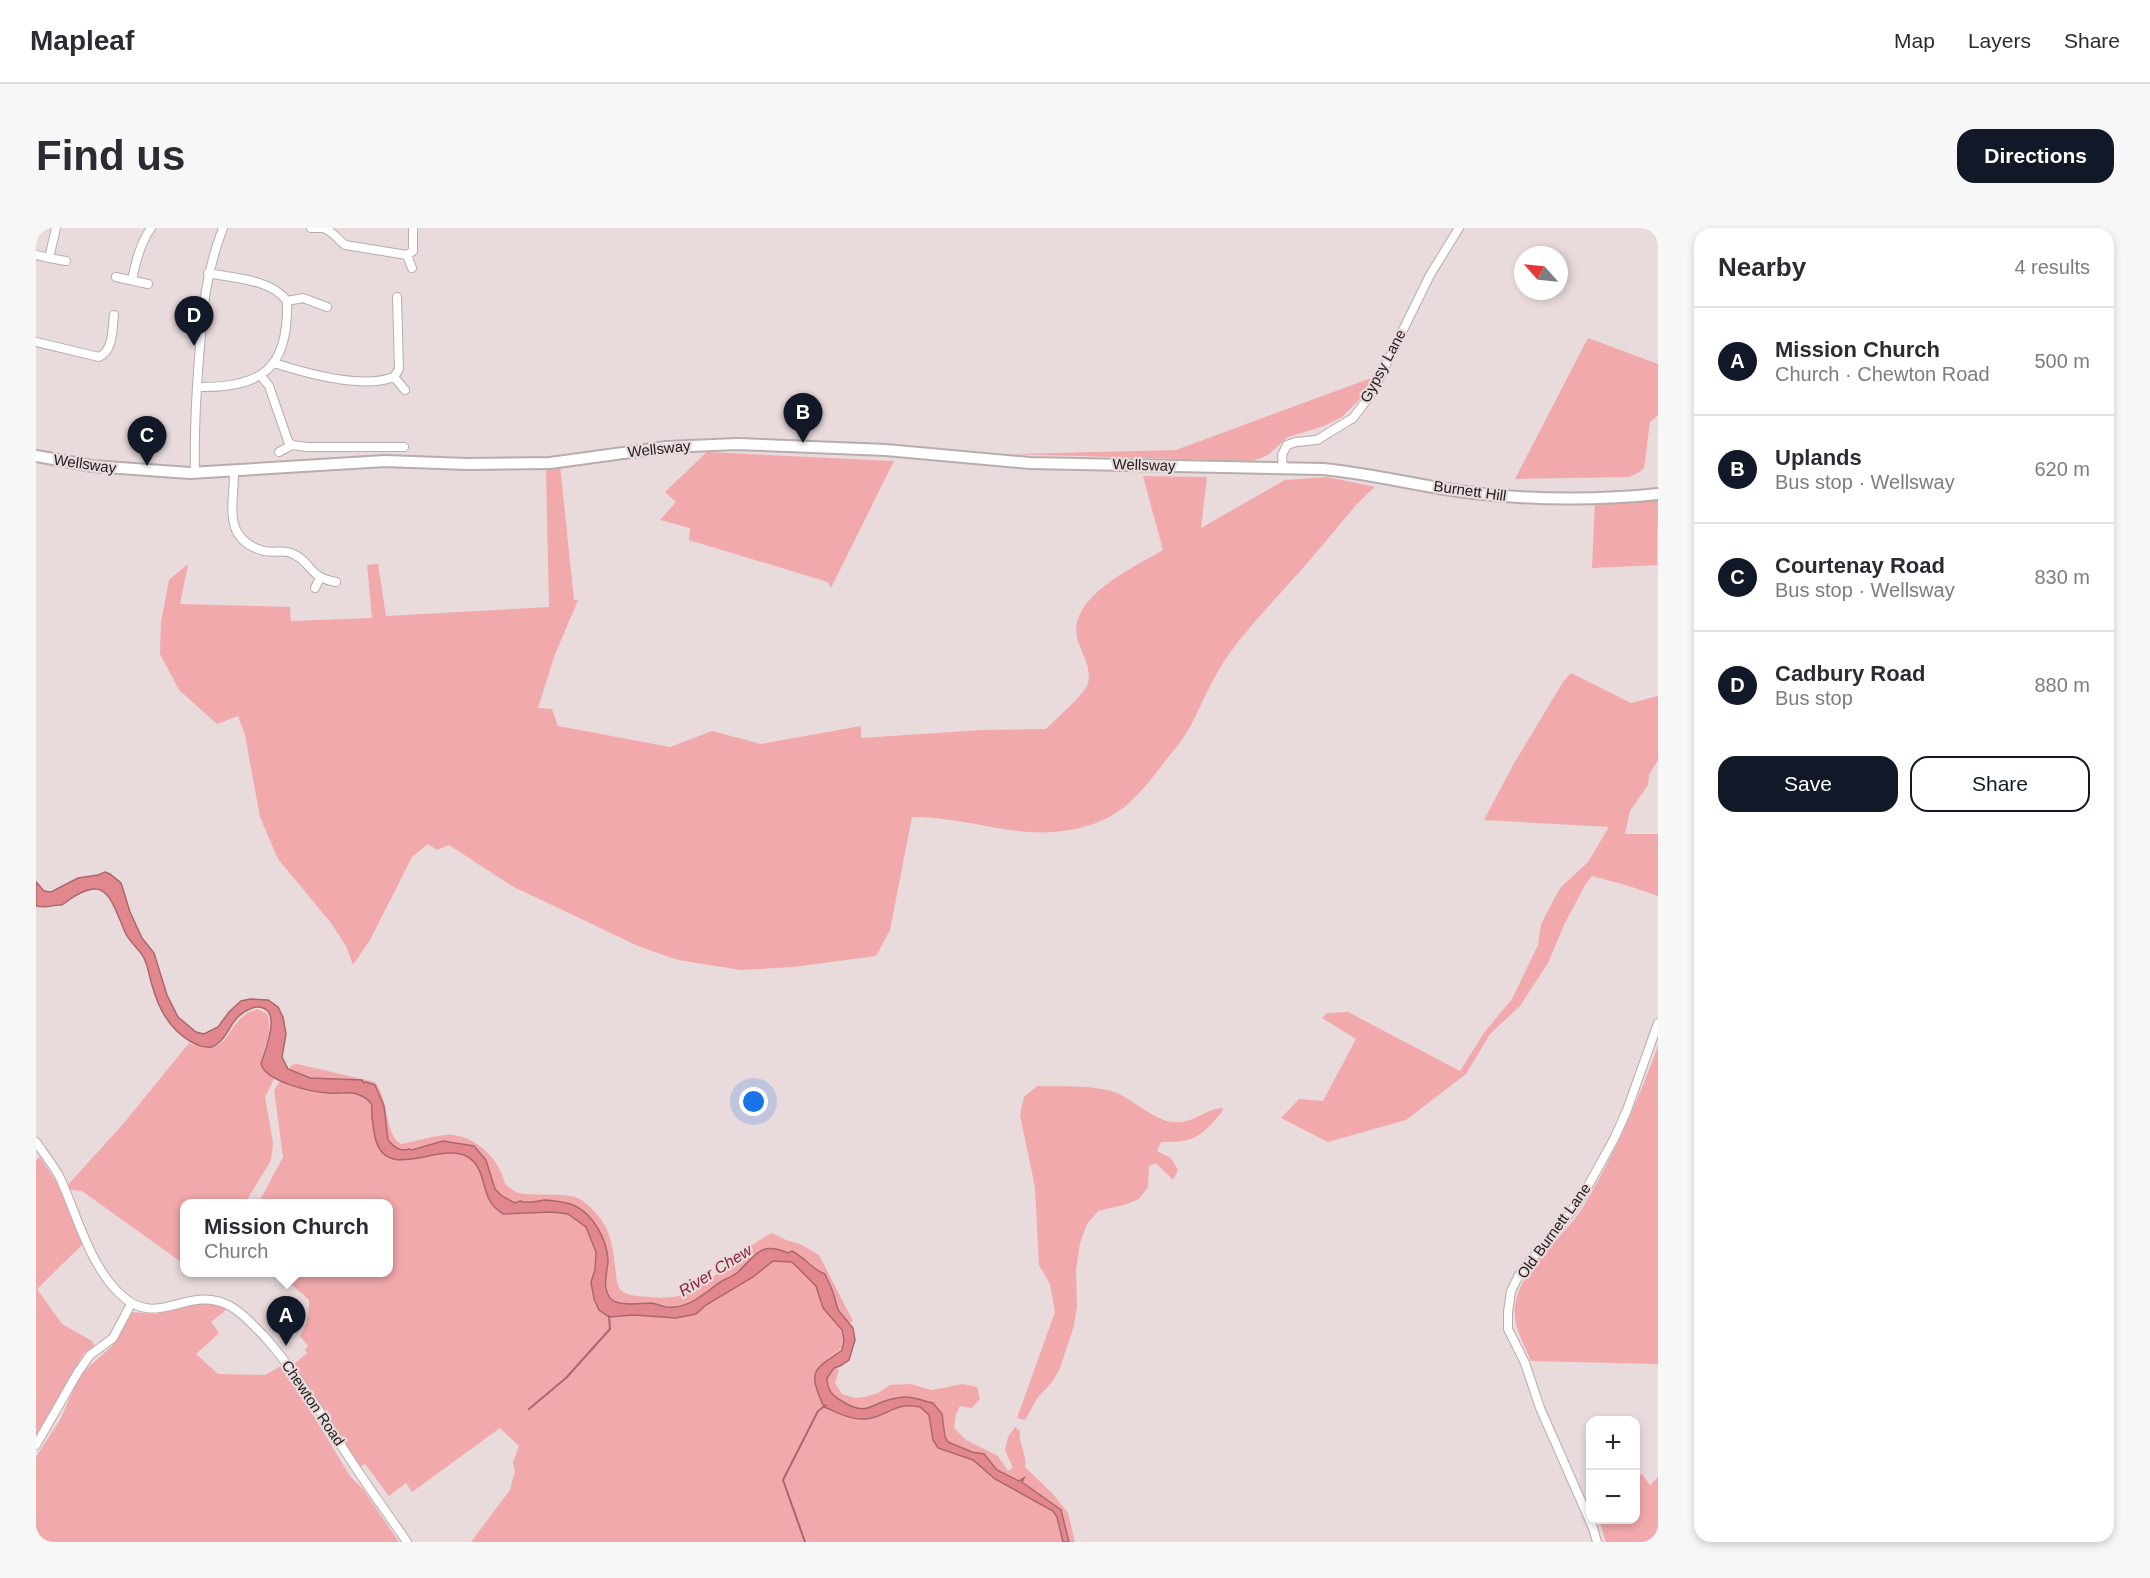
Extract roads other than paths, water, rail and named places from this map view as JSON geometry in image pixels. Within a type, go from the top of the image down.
[{"type":"main road","name":"Wellsway","points":[[36,456],[92,466],[195,472],[384,461],[550,463],[668,447],[737,444],[886,450],[1030,463],[1283,469]]},
{"type":"main road","name":"Burnett Hill","points":[[1283,469],[1358,472],[1472,493],[1504,496],[1587,497],[1658,494]]},
{"type":"street","points":[[49,258],[56,228]]},
{"type":"street","points":[[132,280],[136,259],[144,238],[151,228]]},
{"type":"street","points":[[195,472],[194,432],[205,289],[212,256],[223,228]]},
{"type":"street","points":[[311,228],[325,228],[345,245],[408,255]]},
{"type":"street","points":[[408,255],[413,250],[413,228]]},
{"type":"street","name":"Gypsy Lane","points":[[1283,469],[1282,455],[1287,445],[1296,441],[1317,440],[1333,431],[1353,418],[1372,393],[1430,275],[1459,228]]},
{"type":"street","points":[[36,255],[66,261]]},
{"type":"street","points":[[408,255],[412,268]]},
{"type":"street","points":[[197,387],[233,386],[261,376],[274,363],[287,329],[287,301],[281,294],[270,287],[208,273]]},
{"type":"street","points":[[116,277],[148,284]]},
{"type":"street","points":[[394,377],[399,369],[397,297]]},
{"type":"street","points":[[287,301],[298,298],[312,306],[327,307]]},
{"type":"street","points":[[36,342],[99,357],[109,348],[114,315]]},
{"type":"street","points":[[398,317],[407,316]]},
{"type":"street","points":[[274,363],[306,374],[337,379],[368,380],[394,377]]},
{"type":"street","points":[[261,376],[269,386],[288,441],[292,445]]},
{"type":"street","points":[[394,377],[405,390]]},
{"type":"street","points":[[279,452],[292,445],[404,447]]},
{"type":"street","points":[[234,470],[235,489],[231,515],[238,534],[250,546],[263,551],[294,554],[320,578],[336,582]]},
{"type":"street","points":[[315,588],[320,578]]},
{"type":"street","name":"Old Burnett Lane","points":[[1597,1542],[1540,1408],[1525,1363],[1508,1329],[1508,1312],[1511,1291],[1520,1273],[1583,1195],[1614,1139],[1627,1110],[1658,1023]]},
{"type":"street","points":[[36,1142],[60,1177],[103,1274],[115,1290],[131,1304],[113,1338],[90,1355],[78,1372],[36,1445]]},
{"type":"street","name":"Chewton Road","points":[[131,1304],[150,1309],[161,1309],[200,1298],[228,1305],[242,1314],[278,1352],[306,1388],[350,1459],[407,1542]]},
{"type":"waterway","points":[[529,1409],[566,1378],[610,1329],[609,1316]]},
{"type":"waterway","points":[[805,1542],[783,1480],[818,1411],[826,1405]]},
{"type":"place","name":"Cadbury Road","points":[[194,346]]},
{"type":"place","name":"Uplands","points":[[803,443]]},
{"type":"place","name":"Courtenay Road","points":[[147,466]]},
{"type":"place","name":"Mission Church","points":[[286,1346]]},
{"type":"water label","name":"River Chew","points":[[715,1270]]}]
